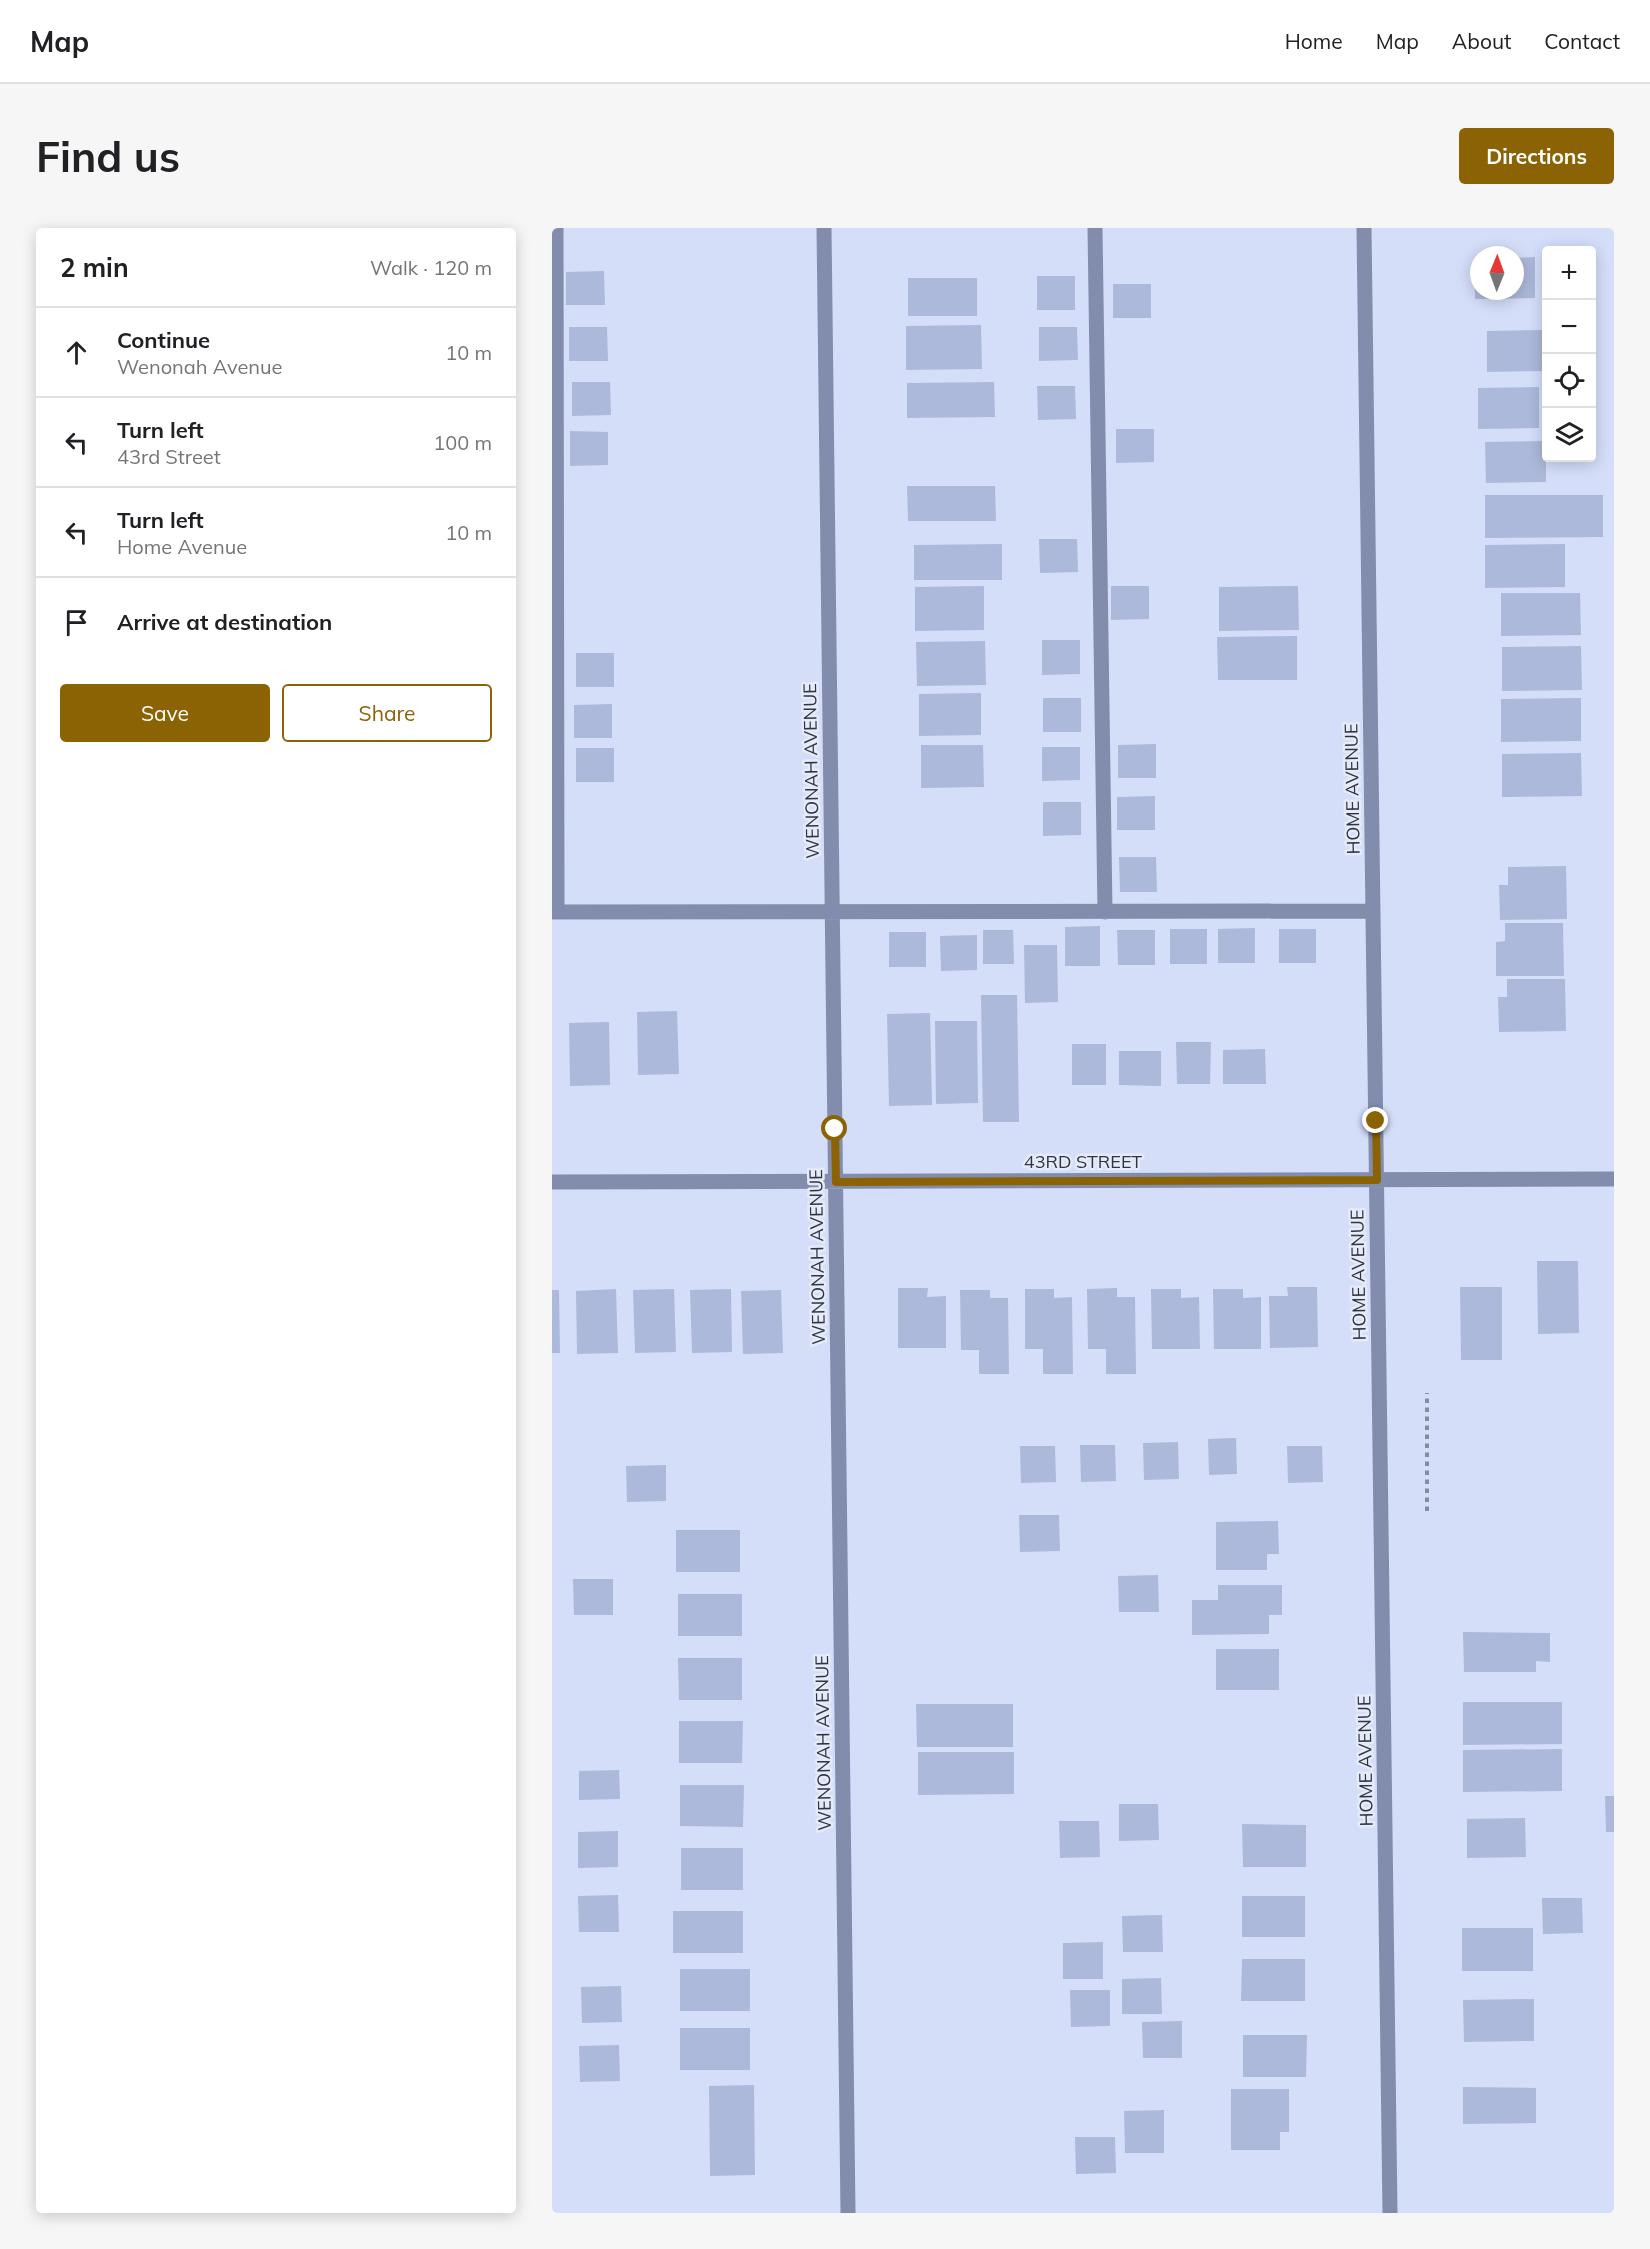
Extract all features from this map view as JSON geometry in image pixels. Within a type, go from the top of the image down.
[{"type":"street","points":[[556,228],[554,912],[1373,911]]},
{"type":"street","name":"WENONAH AVENUE","points":[[824,228],[848,2213]]},
{"type":"street","points":[[1095,228],[1105,912]]},
{"type":"street","name":"HOME AVENUE","points":[[1365,228],[1390,2213]]},
{"type":"street","name":"43RD STREET","points":[[552,1182],[1614,1179]]},
{"type":"path","points":[[1426,1511],[1427,1393]]},
{"type":"building","points":[[1535,257],[1535,298],[1524,298],[1524,258]]},
{"type":"building","points":[[604,271],[605,305],[566,305],[566,272]]},
{"type":"building","points":[[1037,276],[1075,276],[1075,310],[1037,310]]},
{"type":"building","points":[[908,278],[977,278],[977,316],[908,316]]},
{"type":"building","points":[[1113,284],[1151,284],[1151,318],[1113,318]]},
{"type":"building","points":[[981,325],[982,369],[906,370],[906,326]]},
{"type":"building","points":[[569,327],[607,327],[608,361],[569,361]]},
{"type":"building","points":[[1039,327],[1077,327],[1078,360],[1039,361]]},
{"type":"building","points":[[1542,330],[1542,371],[1487,372],[1487,331]]},
{"type":"building","points":[[572,382],[610,382],[611,415],[572,416]]},
{"type":"building","points":[[994,382],[995,417],[907,418],[907,383]]},
{"type":"building","points":[[1037,386],[1075,386],[1076,419],[1038,420]]},
{"type":"building","points":[[1539,387],[1539,428],[1478,429],[1478,388]]},
{"type":"building","points":[[1116,429],[1154,429],[1154,462],[1116,463]]},
{"type":"building","points":[[570,431],[608,432],[608,465],[570,466]]},
{"type":"building","points":[[1542,441],[1542,462],[1546,462],[1546,482],[1486,483],[1485,442]]},
{"type":"building","points":[[907,486],[995,486],[996,521],[908,521]]},
{"type":"building","points":[[1485,495],[1603,495],[1603,537],[1485,538]]},
{"type":"building","points":[[1039,539],[1077,539],[1078,572],[1040,573]]},
{"type":"building","points":[[1002,544],[1002,580],[914,580],[914,545]]},
{"type":"building","points":[[1565,544],[1565,587],[1485,588],[1485,545]]},
{"type":"building","points":[[984,586],[984,630],[915,631],[915,587]]},
{"type":"building","points":[[1111,586],[1149,586],[1149,619],[1111,620]]},
{"type":"building","points":[[1298,586],[1299,630],[1219,631],[1219,587]]},
{"type":"building","points":[[1501,593],[1580,593],[1581,635],[1501,636]]},
{"type":"building","points":[[1297,636],[1297,680],[1218,680],[1217,637]]},
{"type":"building","points":[[1042,640],[1080,640],[1080,674],[1042,675]]},
{"type":"building","points":[[985,641],[986,685],[917,686],[916,642]]},
{"type":"building","points":[[1581,646],[1582,690],[1502,691],[1502,647]]},
{"type":"building","points":[[576,653],[614,653],[614,687],[576,687]]},
{"type":"building","points":[[981,693],[981,735],[919,736],[919,694]]},
{"type":"building","points":[[1043,698],[1081,698],[1081,732],[1043,732]]},
{"type":"building","points":[[1581,698],[1581,741],[1501,742],[1501,699]]},
{"type":"building","points":[[612,704],[612,738],[574,738],[574,705]]},
{"type":"building","points":[[1156,744],[1156,778],[1118,778],[1118,745]]},
{"type":"building","points":[[921,745],[983,745],[984,787],[921,788]]},
{"type":"building","points":[[1042,747],[1080,747],[1080,780],[1042,781]]},
{"type":"building","points":[[576,748],[614,748],[614,782],[576,782]]},
{"type":"building","points":[[1581,753],[1582,796],[1502,797],[1502,754]]},
{"type":"building","points":[[1155,796],[1155,830],[1117,830],[1117,797]]},
{"type":"building","points":[[1043,802],[1081,802],[1081,835],[1043,836]]},
{"type":"building","points":[[1119,857],[1156,857],[1157,892],[1120,892]]},
{"type":"building","points":[[1566,866],[1567,919],[1500,920],[1499,885],[1508,885],[1508,867]]},
{"type":"building","points":[[1505,923],[1563,923],[1564,976],[1496,976],[1496,942],[1505,941]]},
{"type":"building","points":[[1100,926],[1100,966],[1065,966],[1065,927]]},
{"type":"building","points":[[1255,928],[1255,963],[1218,963],[1218,929]]},
{"type":"building","points":[[1170,929],[1207,929],[1207,964],[1170,964]]},
{"type":"building","points":[[1279,929],[1316,929],[1316,963],[1279,963]]},
{"type":"building","points":[[983,930],[1013,930],[1014,964],[983,964]]},
{"type":"building","points":[[1117,930],[1155,930],[1155,965],[1118,965]]},
{"type":"building","points":[[889,932],[926,932],[926,967],[889,967]]},
{"type":"building","points":[[977,935],[977,970],[941,971],[940,936]]},
{"type":"building","points":[[1024,945],[1057,945],[1058,1002],[1025,1003]]},
{"type":"building","points":[[1507,979],[1565,979],[1566,1031],[1499,1032],[1498,997],[1507,997]]},
{"type":"building","points":[[981,995],[1017,995],[1019,1122],[983,1122]]},
{"type":"building","points":[[677,1011],[679,1074],[638,1075],[637,1012]]},
{"type":"building","points":[[930,1013],[932,1105],[889,1106],[887,1014]]},
{"type":"building","points":[[935,1021],[977,1021],[978,1103],[936,1104]]},
{"type":"building","points":[[609,1022],[610,1085],[570,1086],[569,1023]]},
{"type":"building","points":[[1176,1042],[1211,1042],[1210,1084],[1177,1084]]},
{"type":"building","points":[[1072,1044],[1106,1044],[1106,1085],[1072,1085]]},
{"type":"building","points":[[1265,1049],[1266,1084],[1223,1084],[1223,1050]]},
{"type":"building","points":[[1119,1051],[1161,1051],[1161,1086],[1119,1085]]},
{"type":"building","points":[[1537,1261],[1578,1261],[1579,1333],[1538,1334]]},
{"type":"building","points":[[1287,1287],[1317,1287],[1318,1347],[1270,1348],[1269,1296],[1288,1296]]},
{"type":"building","points":[[1460,1287],[1502,1287],[1502,1360],[1461,1360]]},
{"type":"building","points":[[898,1288],[928,1288],[927,1297],[946,1296],[946,1348],[898,1348]]},
{"type":"building","points":[[1117,1288],[1117,1297],[1135,1297],[1136,1374],[1106,1374],[1106,1349],[1088,1349],[1087,1289]]},
{"type":"building","points":[[616,1289],[618,1353],[577,1354],[576,1291]]},
{"type":"building","points":[[674,1289],[676,1352],[635,1353],[633,1290]]},
{"type":"building","points":[[731,1289],[732,1352],[692,1353],[690,1290]]},
{"type":"building","points":[[1025,1289],[1054,1289],[1054,1298],[1072,1297],[1073,1374],[1043,1374],[1043,1349],[1025,1349]]},
{"type":"building","points":[[1151,1289],[1181,1289],[1181,1298],[1199,1297],[1200,1349],[1152,1349]]},
{"type":"building","points":[[1213,1289],[1243,1289],[1243,1298],[1261,1297],[1261,1349],[1214,1349]]},
{"type":"building","points":[[552,1290],[559,1290],[560,1353],[552,1353]]},
{"type":"building","points":[[781,1290],[783,1353],[743,1354],[741,1291]]},
{"type":"building","points":[[960,1290],[990,1290],[990,1298],[1008,1298],[1009,1374],[979,1374],[979,1350],[961,1350]]},
{"type":"building","points":[[1236,1438],[1237,1474],[1209,1475],[1208,1439]]},
{"type":"building","points":[[1178,1442],[1179,1479],[1144,1480],[1143,1443]]},
{"type":"building","points":[[1080,1445],[1115,1445],[1116,1481],[1081,1482]]},
{"type":"building","points":[[1020,1446],[1055,1446],[1056,1482],[1021,1483]]},
{"type":"building","points":[[1287,1446],[1322,1446],[1323,1482],[1288,1483]]},
{"type":"building","points":[[666,1465],[666,1501],[627,1502],[626,1466]]},
{"type":"building","points":[[1019,1515],[1059,1515],[1060,1551],[1020,1552]]},
{"type":"building","points":[[1278,1521],[1279,1554],[1267,1554],[1267,1570],[1216,1570],[1216,1522]]},
{"type":"building","points":[[676,1530],[740,1530],[740,1572],[676,1572]]},
{"type":"building","points":[[1158,1575],[1159,1612],[1119,1612],[1118,1576]]},
{"type":"building","points":[[573,1579],[613,1579],[613,1615],[574,1615]]},
{"type":"building","points":[[1218,1585],[1282,1585],[1282,1615],[1269,1615],[1269,1634],[1192,1635],[1192,1600],[1218,1600]]},
{"type":"building","points":[[678,1594],[742,1594],[742,1636],[678,1636]]},
{"type":"building","points":[[1463,1632],[1550,1633],[1550,1662],[1536,1661],[1536,1672],[1464,1672]]},
{"type":"building","points":[[1216,1649],[1279,1649],[1279,1690],[1216,1690]]},
{"type":"building","points":[[678,1658],[742,1658],[742,1700],[679,1700]]},
{"type":"building","points":[[1463,1702],[1562,1702],[1562,1744],[1463,1745]]},
{"type":"building","points":[[916,1704],[1013,1704],[1013,1747],[917,1747]]},
{"type":"building","points":[[679,1721],[743,1721],[742,1763],[679,1763]]},
{"type":"building","points":[[1562,1749],[1562,1791],[1463,1792],[1463,1750]]},
{"type":"building","points":[[918,1752],[1014,1752],[1014,1794],[918,1795]]},
{"type":"building","points":[[619,1770],[620,1799],[579,1800],[579,1771]]},
{"type":"building","points":[[680,1785],[744,1785],[743,1827],[680,1826]]},
{"type":"building","points":[[1605,1796],[1614,1796],[1614,1832],[1606,1832]]},
{"type":"building","points":[[1119,1804],[1158,1804],[1159,1840],[1119,1841]]},
{"type":"building","points":[[1525,1818],[1526,1857],[1467,1858],[1467,1819]]},
{"type":"building","points":[[1059,1821],[1099,1821],[1100,1857],[1060,1858]]},
{"type":"building","points":[[1242,1824],[1306,1825],[1306,1867],[1243,1867]]},
{"type":"building","points":[[618,1831],[618,1867],[578,1868],[578,1832]]},
{"type":"building","points":[[681,1848],[743,1848],[743,1890],[681,1890]]},
{"type":"building","points":[[618,1895],[619,1932],[579,1932],[578,1896]]},
{"type":"building","points":[[1242,1896],[1305,1896],[1305,1937],[1242,1937]]},
{"type":"building","points":[[1542,1898],[1582,1898],[1583,1933],[1543,1934]]},
{"type":"building","points":[[673,1911],[743,1911],[743,1953],[673,1953]]},
{"type":"building","points":[[1162,1915],[1163,1952],[1123,1952],[1122,1916]]},
{"type":"building","points":[[1462,1928],[1533,1928],[1533,1971],[1462,1971]]},
{"type":"building","points":[[1103,1942],[1103,1979],[1063,1979],[1063,1943]]},
{"type":"building","points":[[1242,1959],[1305,1959],[1305,2001],[1241,2001]]},
{"type":"building","points":[[680,1969],[750,1969],[750,2011],[680,2011]]},
{"type":"building","points":[[1161,1978],[1162,2014],[1122,2014],[1122,1979]]},
{"type":"building","points":[[621,1986],[622,2022],[582,2023],[581,1987]]},
{"type":"building","points":[[1070,1990],[1110,1990],[1110,2026],[1071,2027]]},
{"type":"building","points":[[1534,1999],[1534,2041],[1464,2042],[1463,2000]]},
{"type":"building","points":[[1182,2021],[1182,2058],[1143,2058],[1142,2022]]},
{"type":"building","points":[[680,2028],[750,2028],[750,2070],[680,2070]]},
{"type":"building","points":[[1243,2035],[1307,2035],[1306,2077],[1243,2077]]},
{"type":"building","points":[[619,2045],[620,2081],[580,2082],[579,2046]]},
{"type":"building","points":[[754,2085],[755,2175],[710,2176],[709,2086]]},
{"type":"building","points":[[1463,2087],[1536,2088],[1536,2123],[1463,2124]]},
{"type":"building","points":[[1231,2089],[1289,2089],[1289,2132],[1280,2132],[1280,2150],[1231,2150]]},
{"type":"building","points":[[1164,2110],[1164,2153],[1125,2153],[1124,2111]]},
{"type":"building","points":[[1075,2137],[1115,2137],[1116,2173],[1076,2174]]},
{"type":"route","points":[[835,1129],[836,1182],[1377,1180],[1376,1121]]}]
